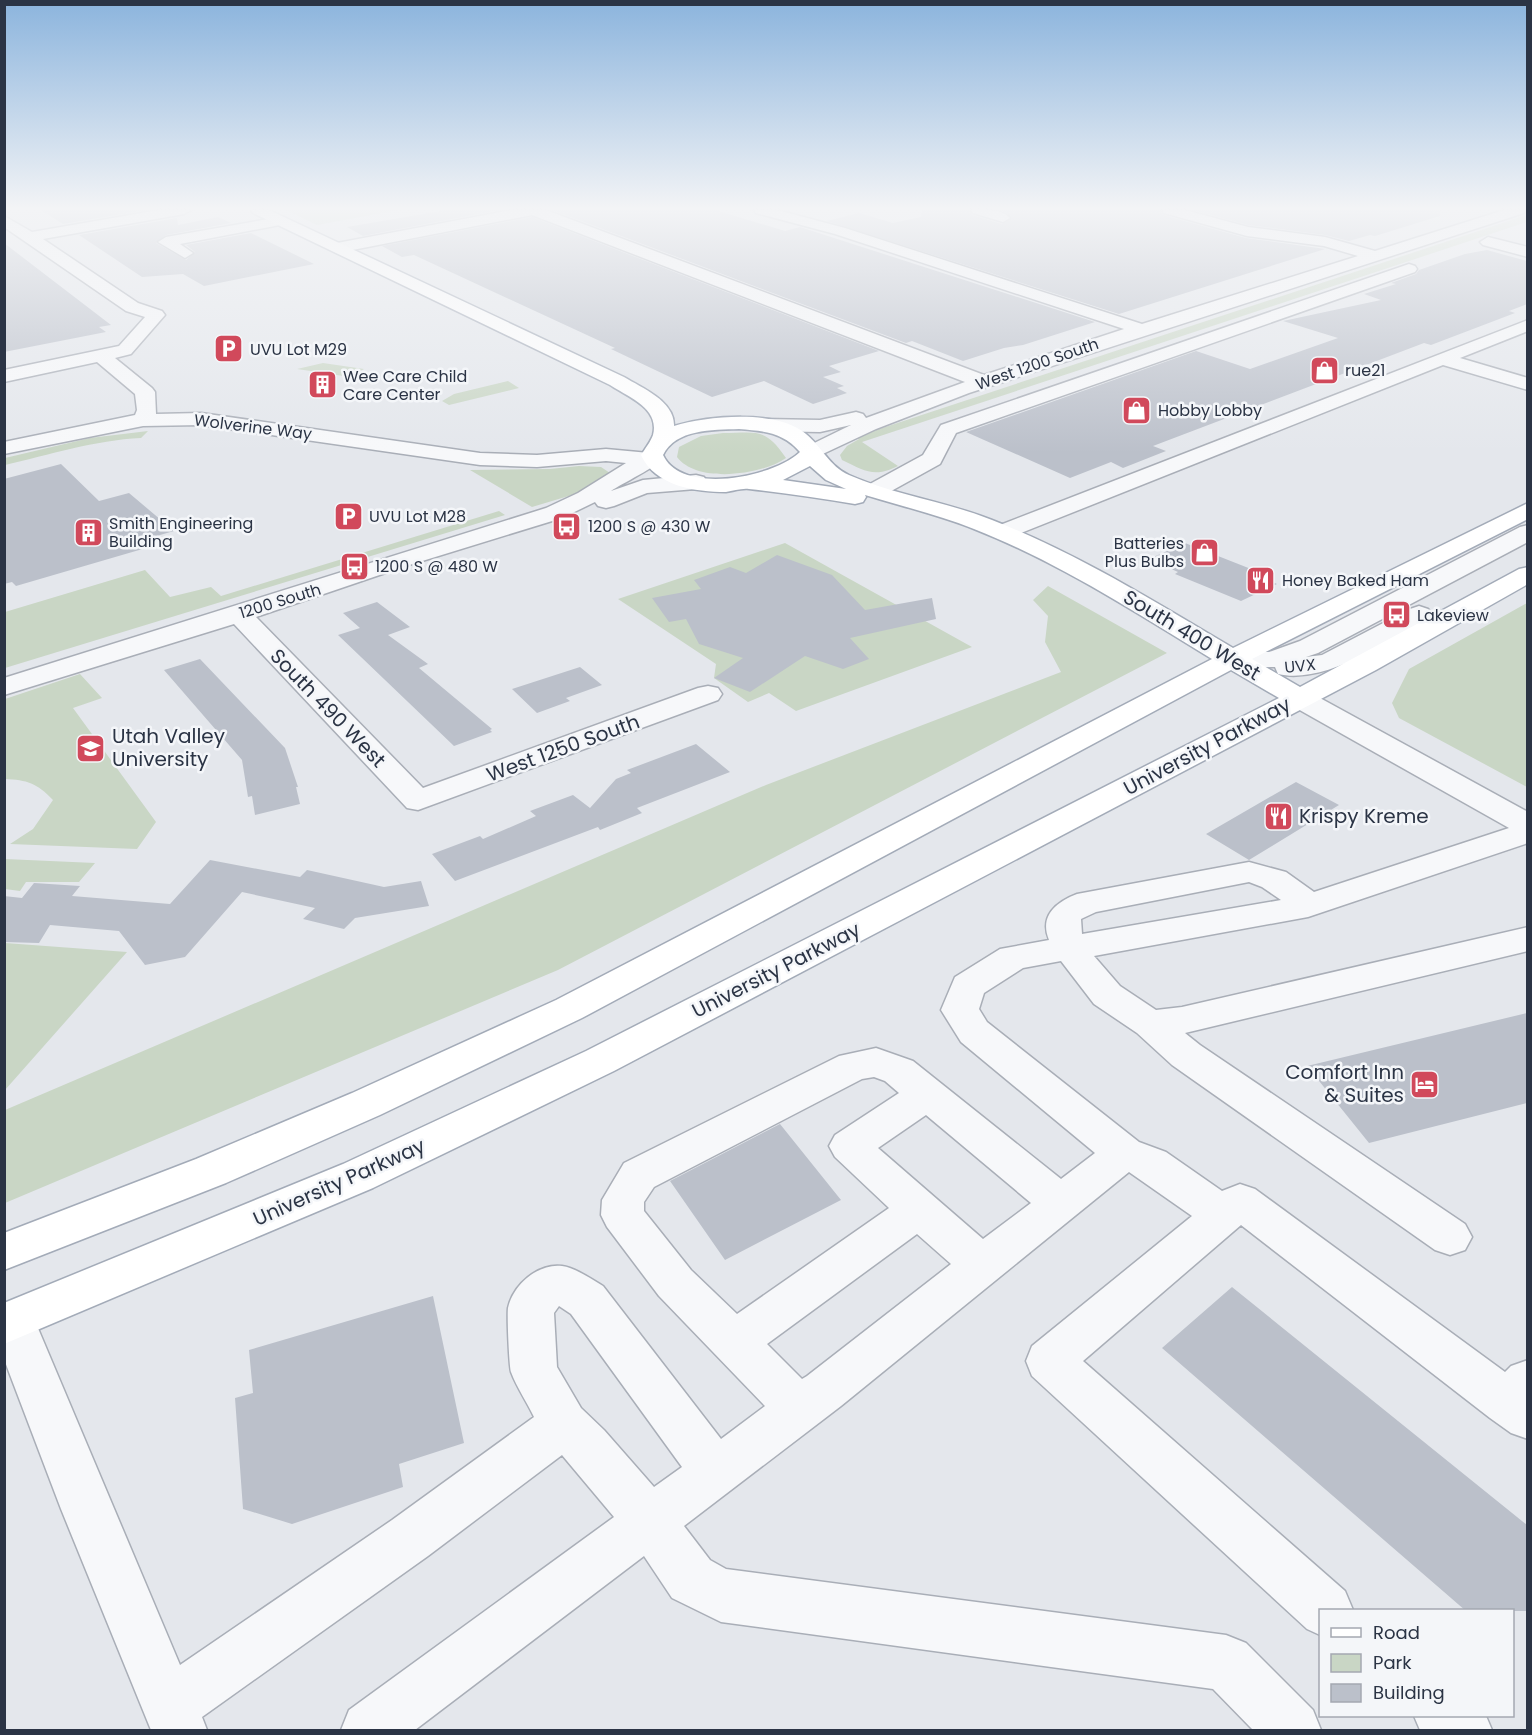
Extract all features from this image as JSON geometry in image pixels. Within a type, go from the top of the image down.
[{"type":"main road","points":[[427,291],[617,381],[682,405],[757,424]]},
{"type":"main road","points":[[617,381],[658,408],[664,419],[663,439]]},
{"type":"main road","points":[[652,459],[652,450],[663,439],[698,426],[757,424]]},
{"type":"main road","name":"South 400 West","points":[[757,424],[795,436],[826,471],[835,477],[910,503]]},
{"type":"main road","points":[[736,485],[770,477],[790,469],[810,454]]},
{"type":"main road","name":"South 400 West","points":[[652,459],[667,473],[696,482],[802,488],[910,503],[958,515],[1004,532],[1100,580],[1230,660],[1299,698]]},
{"type":"main road","points":[[4,1252],[211,1171],[366,1104],[569,1009],[1230,660],[1527,510]]},
{"type":"main road","name":"University Parkway","points":[[8,1323],[358,1176],[600,1061],[1366,664],[1527,574]]},
{"type":"street","points":[[4,376],[125,350],[156,315],[132,307],[109,291]]},
{"type":"street","points":[[745,291],[984,382]]},
{"type":"street","points":[[1024,291],[1141,329]]},
{"type":"street","name":"West 1200 South","points":[[757,424],[829,425],[933,398],[1264,291]]},
{"type":"street","points":[[876,490],[932,459],[948,429],[1345,291]]},
{"type":"street","points":[[1004,532],[1527,325]]},
{"type":"street","points":[[94,334],[102,349],[101,356]]},
{"type":"street","points":[[101,356],[145,392],[147,410],[144,420]]},
{"type":"street","points":[[1443,358],[1527,384]]},
{"type":"street","name":"West 1200 South","points":[[810,454],[853,430],[933,398]]},
{"type":"street","name":"Wolverine Way","points":[[4,448],[82,429],[144,420],[201,418],[461,457],[550,461],[606,455],[652,459]]},
{"type":"street","name":"Wolverine Way","points":[[503,460],[558,454],[633,440],[663,439]]},
{"type":"street","name":"1200 South","points":[[4,687],[554,513],[586,498],[625,472],[652,459]]},
{"type":"street","name":"1200 South","points":[[554,513],[588,507],[639,488],[696,482]]},
{"type":"street","name":"UVX","points":[[1230,660],[1272,660],[1309,647],[1527,532]]},
{"type":"street","name":"UVX","points":[[1230,660],[1279,669],[1329,662],[1527,556]]},
{"type":"street","name":"South 490 West","points":[[239,614],[418,801]]},
{"type":"street","name":"West 1250 South","points":[[418,801],[708,694]]},
{"type":"street","name":"South 400 West","points":[[1299,698],[1527,825]]},
{"type":"street","points":[[1223,1215],[1151,1164],[1124,1154],[974,1032],[960,1010],[968,986],[1013,958],[1070,950],[1308,906],[1527,832]]},
{"type":"street","points":[[1150,1024],[1182,1020],[1527,939]]},
{"type":"street","points":[[1070,950],[1108,996],[1150,1024],[1186,1055],[1450,1237]]},
{"type":"street","points":[[800,1409],[675,1283],[622,1215],[623,1200],[639,1174],[852,1066],[876,1062],[899,1071],[1061,1203]]},
{"type":"street","points":[[928,1094],[849,1146],[982,1265]]},
{"type":"street","points":[[369,1731],[800,1409],[1124,1154]]},
{"type":"street","points":[[1324,1609],[1049,1360],[1240,1201],[1521,1400]]},
{"type":"street","points":[[734,1342],[919,1210]]},
{"type":"street","points":[[715,1472],[587,1300],[561,1285],[548,1286],[531,1308],[534,1370],[564,1424],[587,1446],[650,1521],[692,1578],[721,1595],[1226,1663],[1293,1731]]},
{"type":"street","points":[[8,1323],[174,1719],[410,1538],[564,1424]]},
{"type":"street","points":[[1443,1717],[1463,1731]]},
{"type":"green space","points":[[1297,291],[1319,291],[862,442],[898,466],[890,470],[870,472],[842,460],[840,455],[847,446],[859,439],[855,437]]},
{"type":"green space","points":[[323,363],[364,369],[350,377],[297,369]]},
{"type":"green space","points":[[508,381],[519,388],[449,405],[442,401],[454,394]]},
{"type":"green space","points":[[148,431],[141,438],[89,445],[5,465],[5,458],[90,438]]},
{"type":"green space","points":[[752,433],[766,436],[786,458],[762,469],[714,474],[699,471],[686,465],[677,457],[679,447],[701,436]]},
{"type":"green space","points":[[579,466],[601,467],[613,475],[602,486],[532,507],[470,470],[550,469]]},
{"type":"green space","points":[[499,511],[505,515],[5,668],[5,612],[145,570],[170,597],[211,587],[221,596]]},
{"type":"green space","points":[[785,543],[972,647],[796,711],[769,693],[748,702],[714,678],[716,664],[618,599]]},
{"type":"green space","points":[[1048,586],[1167,653],[558,970],[5,1203],[5,1110],[766,785],[1061,672],[1045,642],[1048,616],[1033,600]]},
{"type":"green space","points":[[1527,603],[1527,787],[1399,718],[1392,703],[1409,669]]},
{"type":"green space","points":[[80,674],[102,698],[73,708],[156,822],[137,849],[10,844],[33,829],[53,800],[31,784],[20,780],[5,779],[5,699]]},
{"type":"green space","points":[[5,859],[95,863],[79,882],[26,882],[20,891],[5,889]]},
{"type":"green space","points":[[4,943],[127,952],[5,1090]]},
{"type":"building","points":[[4,291],[67,291],[111,325],[99,327],[106,332],[4,352]]},
{"type":"building","points":[[492,291],[724,291],[879,351],[829,366],[841,372],[823,377],[844,386],[837,388],[847,393],[813,404],[764,381],[712,397],[611,349],[615,348]]},
{"type":"building","points":[[768,291],[999,291],[1095,322],[963,361],[912,341],[906,343]]},
{"type":"building","points":[[1047,291],[1192,291],[1119,314]]},
{"type":"building","name":"Hobby Lobby","points":[[1374,291],[1527,291],[1527,304],[1509,311],[1515,313],[1431,345],[1424,343],[1153,446],[1166,451],[1123,468],[1111,462],[1070,478],[966,432],[1196,351],[1250,369],[1338,338],[1283,321],[1381,300],[1364,294]]},
{"type":"building","name":"Smith Engineering Building","points":[[61,464],[99,501],[129,493],[174,531],[139,541],[146,548],[16,586],[12,582],[4,584],[4,479]]},
{"type":"building","points":[[1185,543],[1251,569],[1248,571],[1277,584],[1241,601],[1175,574],[1178,572],[1149,559]]},
{"type":"building","points":[[777,555],[832,575],[865,610],[932,598],[936,619],[850,638],[869,659],[843,669],[805,656],[750,692],[714,678],[743,658],[699,644],[686,619],[669,622],[652,598],[701,589],[694,580],[730,567],[746,573]]},
{"type":"building","points":[[377,602],[410,627],[388,635],[428,664],[419,668],[492,729],[490,730],[492,732],[454,746],[338,635],[360,628],[343,613]]},
{"type":"building","points":[[200,659],[285,748],[298,787],[296,787],[300,804],[255,815],[252,796],[248,797],[242,760],[164,670]]},
{"type":"building","points":[[580,667],[602,685],[566,698],[570,701],[537,713],[512,689]]},
{"type":"building","points":[[696,744],[730,772],[637,808],[642,813],[600,830],[598,827],[455,881],[432,854],[480,836],[483,839],[536,816],[530,811],[573,795],[590,808],[616,779],[631,773],[627,770]]},
{"type":"building","name":"Krispy Kreme","points":[[1296,782],[1339,805],[1249,860],[1206,834]]},
{"type":"building","points":[[210,860],[300,877],[307,870],[384,887],[421,881],[429,906],[355,918],[344,929],[303,919],[315,908],[242,892],[185,957],[145,965],[119,931],[50,925],[39,943],[4,942],[4,896],[22,898],[34,883],[80,886],[72,896],[170,904]]},
{"type":"building","name":"Comfort Inn & Suites","points":[[1527,1013],[1527,1103],[1369,1143],[1307,1066]]},
{"type":"building","points":[[780,1124],[841,1200],[725,1260],[670,1181]]},
{"type":"building","points":[[1232,1287],[1527,1525],[1527,1611],[1464,1609],[1162,1348]]},
{"type":"building","points":[[433,1296],[464,1443],[399,1464],[403,1487],[292,1524],[243,1509],[235,1398],[253,1393],[249,1350]]},
{"type":"place","name":"UVU Lot M29","points":[[229,349]]},
{"type":"place","name":"rue21","points":[[1324,370]]},
{"type":"place","name":"Wee Care Child Care Center","points":[[322,385]]},
{"type":"place","name":"Hobby Lobby","points":[[1137,410]]},
{"type":"place","name":"UVU Lot M28","points":[[348,516]]},
{"type":"place","name":"1200 S @ 430 W","points":[[567,526]]},
{"type":"place","name":"Smith Engineering Building","points":[[88,532]]},
{"type":"place","name":"Batteries Plus Bulbs","points":[[1205,552]]},
{"type":"place","name":"1200 S @ 480 W","points":[[354,566]]},
{"type":"place","name":"Honey Baked Ham","points":[[1261,580]]},
{"type":"place","name":"Lakeview","points":[[1396,615]]},
{"type":"place","name":"Utah Valley University","points":[[91,748]]},
{"type":"place","name":"Krispy Kreme","points":[[1278,816]]},
{"type":"place","name":"Comfort Inn & Suites","points":[[1425,1084]]}]
